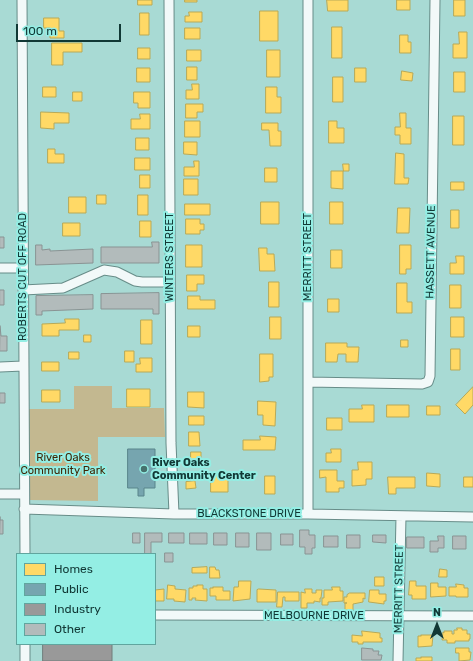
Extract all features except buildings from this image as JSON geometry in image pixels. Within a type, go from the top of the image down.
[{"type":"street","name":"ROBERTS CUT OFF ROAD","points":[[22,0],[24,553]]},
{"type":"street","name":"WINTERS STREET","points":[[169,0],[171,443],[174,514]]},
{"type":"street","name":"MERRITT STREET","points":[[308,0],[308,514]]},
{"type":"street","name":"HASSETT AVENUE","points":[[308,382],[422,384],[428,382],[430,376],[434,0]]},
{"type":"street","points":[[0,268],[23,268]]},
{"type":"street","points":[[23,290],[63,288],[104,270],[117,272],[135,281],[170,282]]},
{"type":"street","points":[[0,367],[23,366]]},
{"type":"street","points":[[0,494],[24,494]]},
{"type":"street","name":"BLACKSTONE DRIVE","points":[[24,509],[174,514],[308,514],[473,517]]},
{"type":"street","name":"MERRITT STREET","points":[[398,661],[401,516]]},
{"type":"street","name":"MELBOURNE DRIVE","points":[[156,616],[473,616]]},
{"type":"street","points":[[25,645],[25,661]]},
{"type":"green space","name":"River Oaks Community Park","points":[[74,386],[112,386],[112,408],[164,408],[165,437],[98,437],[98,501],[28,500],[28,409],[74,409]]},
{"type":"place","name":"River Oaks Community Center","points":[[144,469]]}]
